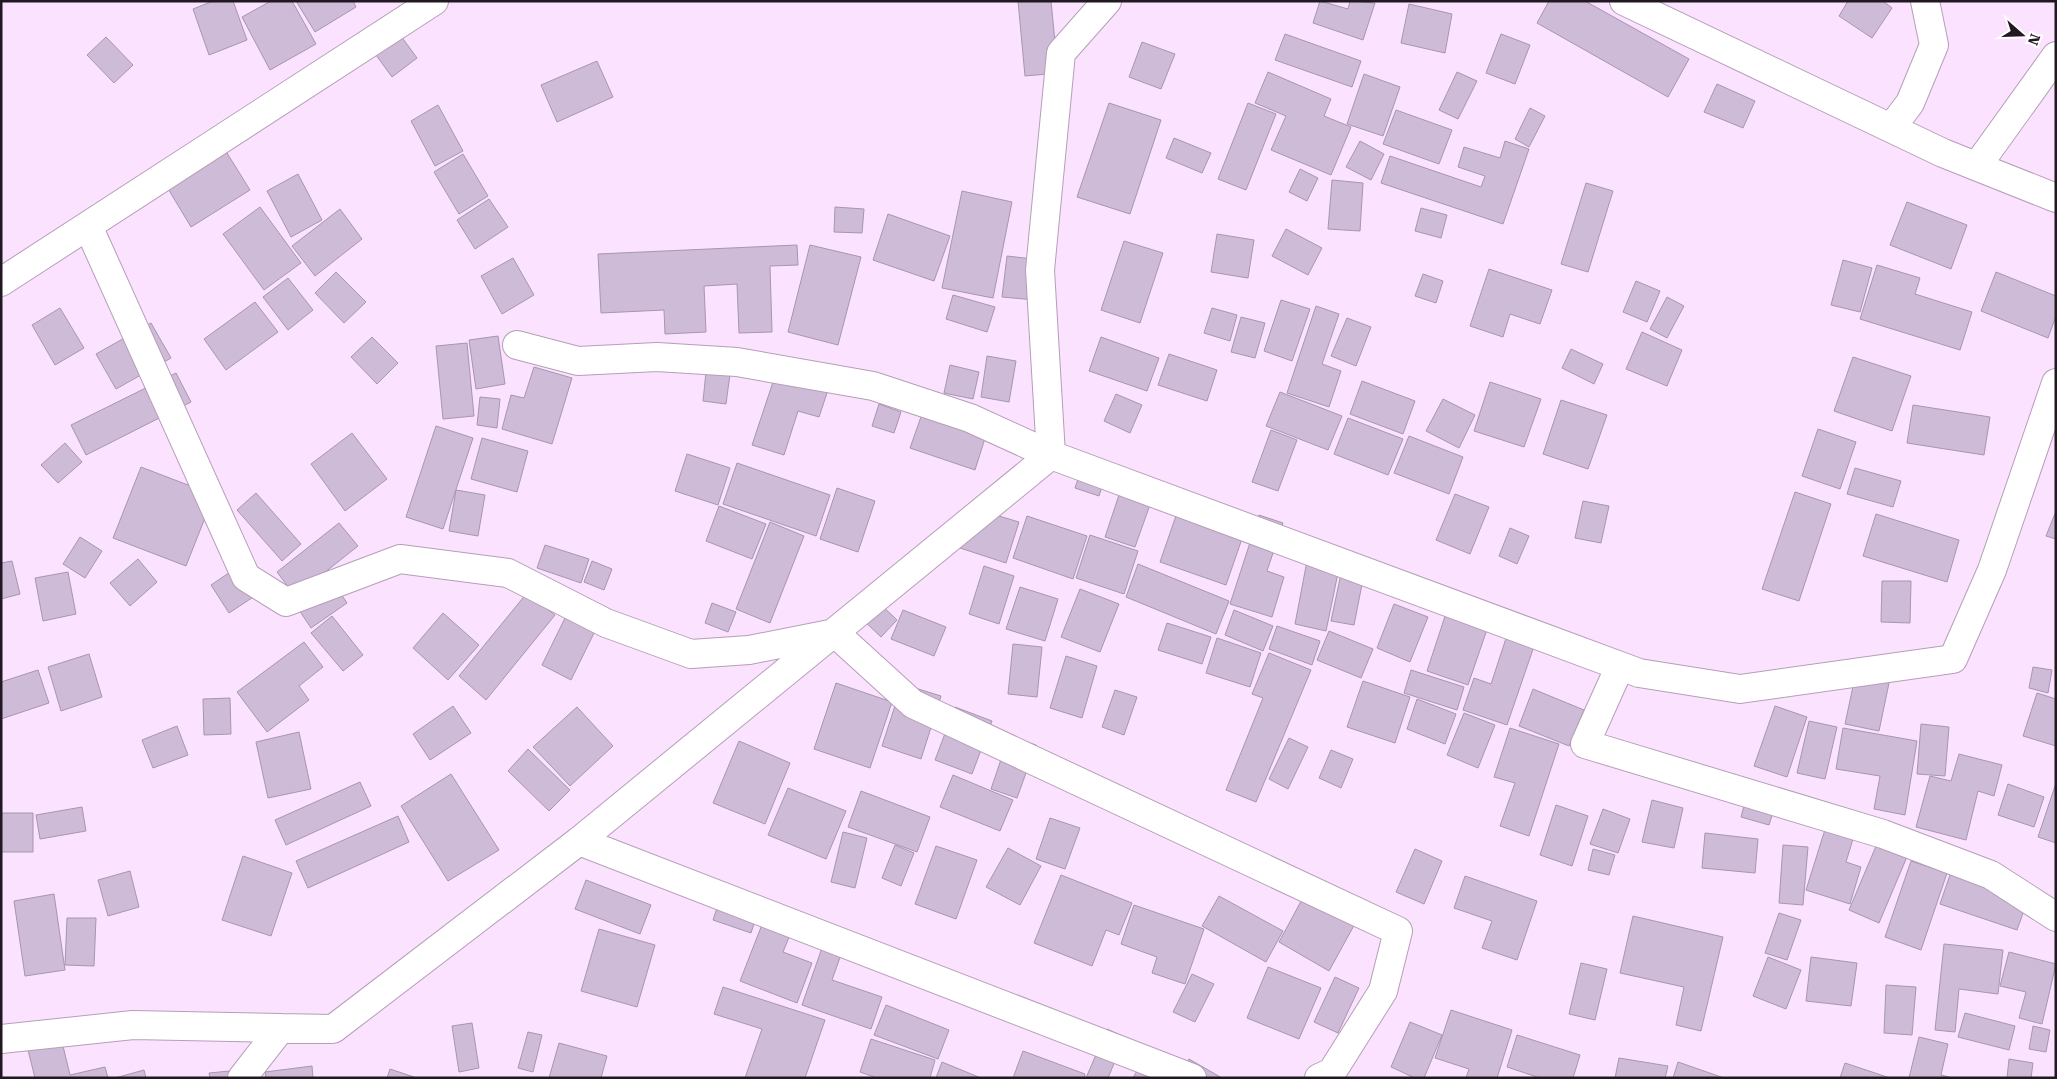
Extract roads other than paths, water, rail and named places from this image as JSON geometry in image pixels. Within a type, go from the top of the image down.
[{"type":"street","points":[[1,282],[434,1]]},
{"type":"street","points":[[1052,455],[1040,270],[1061,53],[1107,1]]},
{"type":"street","points":[[1624,1],[1943,153],[2056,198]]},
{"type":"street","points":[[1891,128],[1910,104],[1934,45],[1925,1]]},
{"type":"street","points":[[1977,166],[2056,56]]},
{"type":"street","points":[[88,226],[246,577],[286,602],[400,559],[508,573],[606,623],[691,654],[748,650],[835,632]]},
{"type":"street","points":[[517,345],[578,361],[657,357],[737,362],[873,386],[970,418],[1052,455],[1639,673],[1740,689],[1953,659],[1992,570],[2056,383]]},
{"type":"street","points":[[1,1039],[133,1025],[333,1029],[579,841],[1052,455]]},
{"type":"street","points":[[835,632],[913,704],[1398,931],[1383,991],[1332,1072],[1318,1078]]},
{"type":"street","points":[[1620,666],[1585,744],[1883,834],[1991,875],[2056,917]]},
{"type":"street","points":[[579,841],[1192,1078]]},
{"type":"street","points":[[242,1078],[281,1028]]}]
